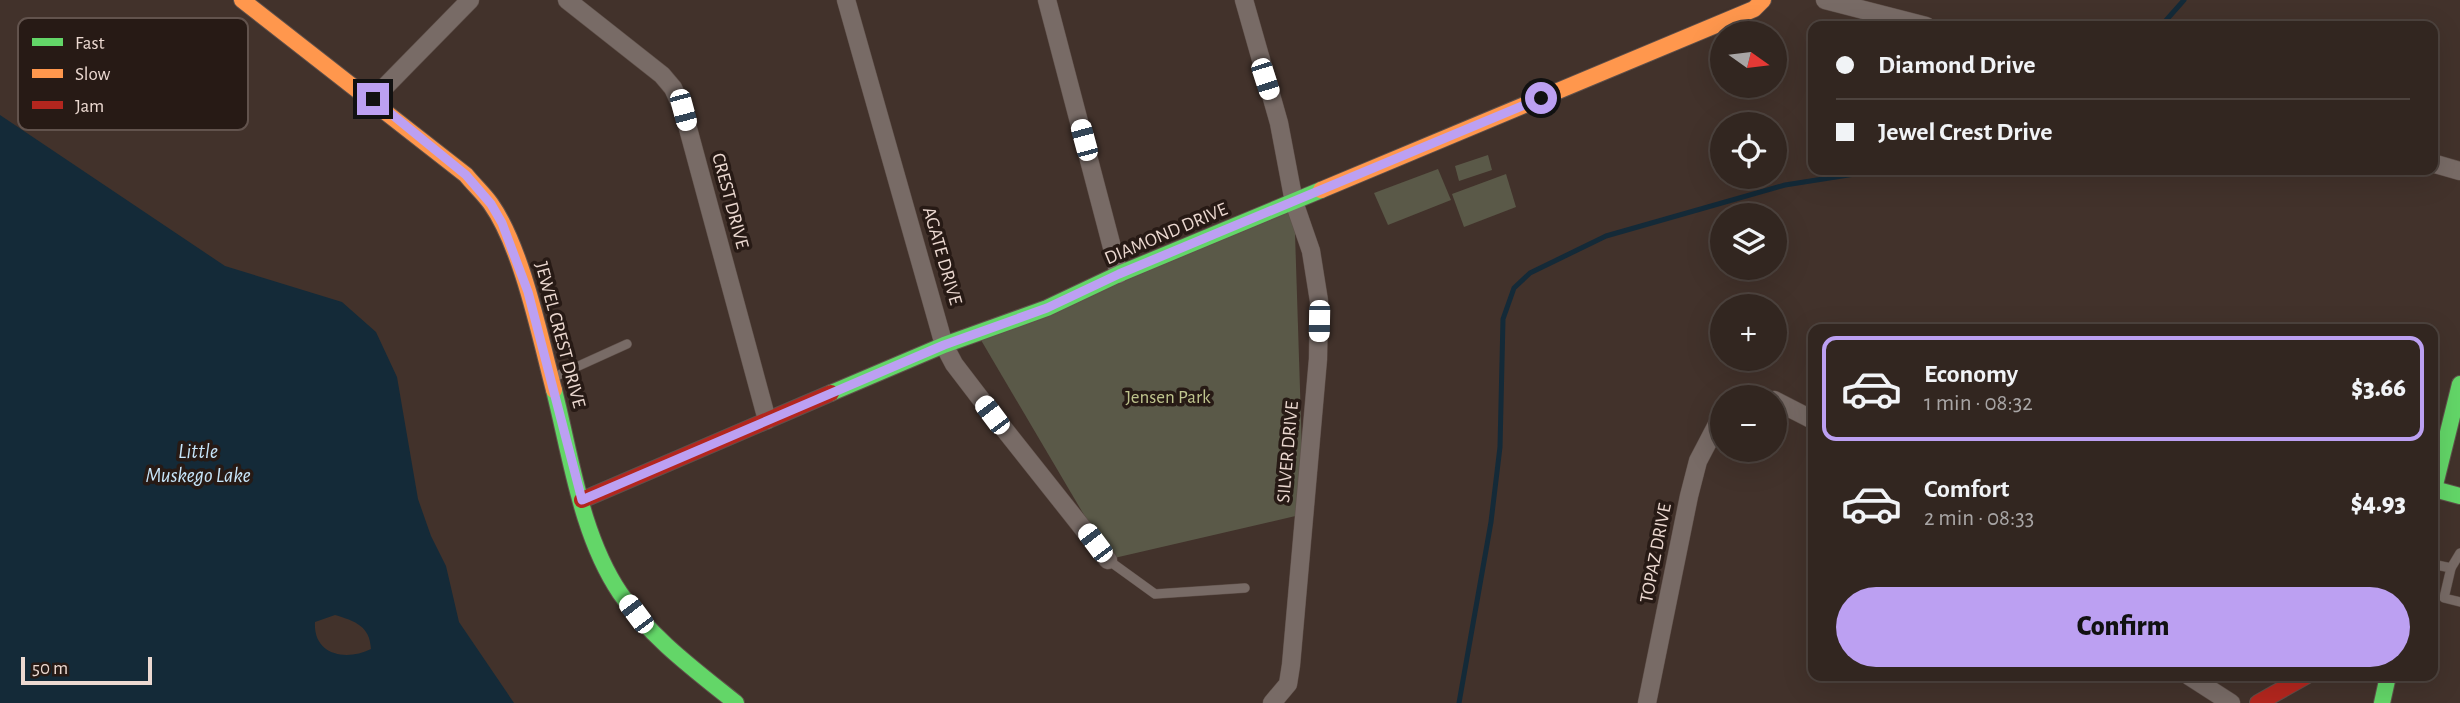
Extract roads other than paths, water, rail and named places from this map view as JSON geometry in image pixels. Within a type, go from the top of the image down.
[{"type":"street","name":"JEWEL CREST DRIVE","points":[[242,0],[445,156],[491,204],[517,258],[582,500],[600,555],[631,607],[664,642],[736,703]]},
{"type":"street","points":[[373,99],[470,0]]},
{"type":"street","name":"CREST DRIVE","points":[[567,0],[673,88],[683,110],[767,420]]},
{"type":"street","name":"AGATE DRIVE","points":[[846,0],[944,345],[954,364],[992,415],[1108,560]]},
{"type":"street","points":[[1047,0],[1119,274]]},
{"type":"street","name":"SILVER DRIVE","points":[[1244,0],[1279,123],[1294,202],[1311,251],[1319,301],[1318,359],[1291,665],[1288,684],[1272,703]]},
{"type":"street","name":"DIAMOND DRIVE","points":[[582,500],[944,345],[1047,308],[1119,274],[1754,9],[1763,0]]},
{"type":"street","points":[[1825,0],[1888,8],[1915,21]]},
{"type":"street","points":[[2438,165],[2460,171]]},
{"type":"street","points":[[2438,473],[2460,388]]},
{"type":"street","points":[[1787,407],[1808,417]]},
{"type":"street","name":"TOPAZ DRIVE","points":[[1647,703],[1689,496],[1698,461],[1710,438]]},
{"type":"street","points":[[2438,493],[2460,496]]},
{"type":"street","points":[[2197,681],[2231,703]]},
{"type":"street","points":[[2258,703],[2297,681]]},
{"type":"street","points":[[2382,703],[2387,681]]},
{"type":"lane","points":[[551,379],[627,344]]},
{"type":"lane","points":[[2460,553],[2451,568],[2444,598],[2460,602]]},
{"type":"lane","points":[[1108,560],[1155,594],[1245,588]]},
{"type":"lane","points":[[2438,565],[2451,568]]},
{"type":"water","name":"Little Muskego Lake","points":[[0,115],[18,127],[18,130],[22,130],[225,266],[342,302],[376,332],[397,377],[418,499],[431,536],[446,566],[459,622],[514,703],[0,703]],"holes":[[[335,615],[355,622],[368,635],[370,641],[371,649],[362,653],[333,653],[320,642],[316,633],[315,622]]]},
{"type":"waterway","points":[[2165,21],[2184,0]]},
{"type":"waterway","points":[[1459,703],[1491,522],[1500,447],[1503,319],[1514,288],[1530,273],[1606,236],[1785,185],[1848,175]]},
{"type":"park label","name":"Jensen Park","points":[[1168,397]]}]
